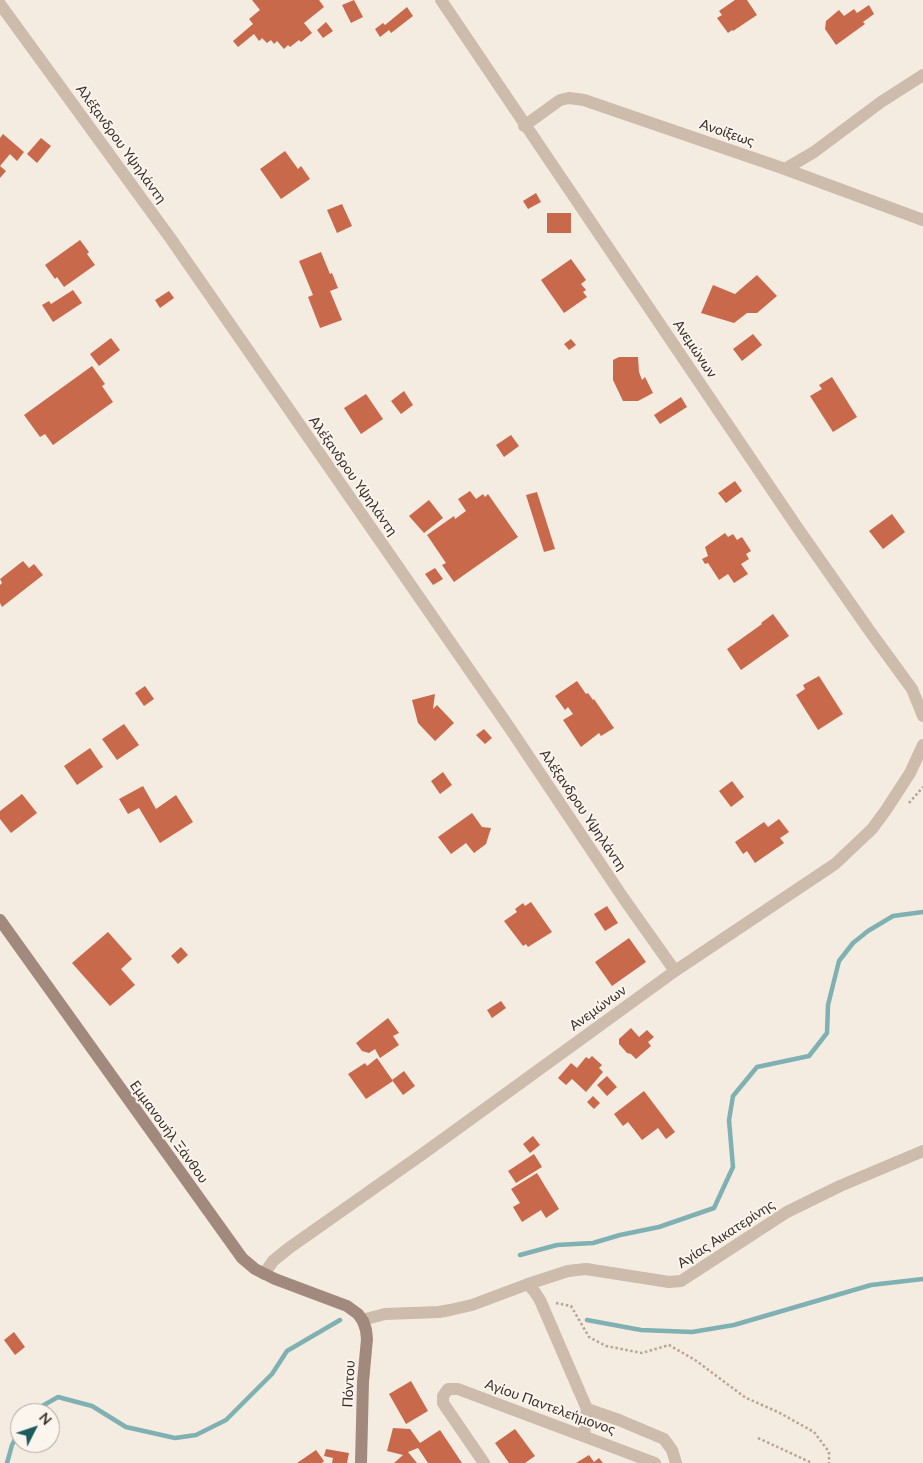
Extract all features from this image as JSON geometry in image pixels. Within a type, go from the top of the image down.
[{"type":"street","name":"Ανεμώνων","points":[[440,0],[836,583],[912,688],[923,716]]},
{"type":"street","name":"Αλέξανδρου Υψηλάντη","points":[[0,4],[171,239],[510,727],[624,899],[675,971]]},
{"type":"street","points":[[785,169],[814,152],[881,102],[923,75]]},
{"type":"street","name":"Ανοίξεως","points":[[524,126],[560,100],[577,98],[785,169],[923,220]]},
{"type":"street","name":"Ανεμώνων","points":[[264,1274],[273,1261],[296,1242],[424,1153],[675,971],[822,873],[854,848],[872,829],[894,799],[910,773],[923,745]]},
{"type":"street","name":"Εμμανουήλ Ξάνθου","points":[[0,920],[236,1251],[248,1264],[264,1274],[343,1304],[359,1316]]},
{"type":"street","name":"Αγίας Αικατερίνης","points":[[359,1316],[450,1310],[472,1305],[568,1271],[586,1269],[669,1282],[681,1281],[692,1276],[787,1212],[840,1186],[923,1151]]},
{"type":"street","points":[[528,1284],[540,1300],[587,1409],[584,1435]]},
{"type":"street","name":"Πόντου","points":[[359,1316],[365,1325],[367,1339],[363,1382],[361,1463]]},
{"type":"street","name":"Αγίου Παντελεήμονος","points":[[484,1463],[443,1403],[443,1396],[448,1389],[458,1389],[655,1463]]},
{"type":"street","points":[[587,1409],[664,1439],[672,1450],[676,1463]]},
{"type":"path","points":[[540,1300],[571,1306],[589,1337],[606,1346],[642,1353],[669,1345],[694,1360],[746,1398],[778,1412],[814,1432],[829,1452],[829,1463]]},
{"type":"path","points":[[758,1438],[812,1463]]},
{"type":"building","points":[[252,0],[319,0],[324,7],[304,23],[312,33],[301,42],[299,40],[284,49],[277,41],[274,44],[271,40],[267,43],[262,38],[259,41],[254,34],[238,47],[233,41],[253,24],[249,19],[260,10]]},
{"type":"building","points":[[354,0],[363,17],[351,23],[342,5]]},
{"type":"building","points":[[735,0],[747,0],[757,15],[728,33],[717,18],[722,15],[719,11]]},
{"type":"building","points":[[869,5],[874,14],[863,22],[865,24],[836,45],[825,29],[826,21],[839,10],[844,16],[854,9],[857,13]]},
{"type":"building","points":[[407,7],[413,16],[391,33],[389,30],[380,37],[375,29],[383,23],[385,25]]},
{"type":"building","points":[[326,22],[333,31],[323,38],[317,30]]},
{"type":"building","points":[[3,134],[24,152],[17,161],[10,154],[0,166],[0,138]]},
{"type":"building","points":[[41,138],[51,146],[37,163],[27,154]]},
{"type":"building","points":[[285,151],[298,169],[301,166],[310,179],[281,199],[260,169]]},
{"type":"building","points":[[0,166],[6,171],[0,178]]},
{"type":"building","points":[[536,193],[541,202],[528,209],[523,201]]},
{"type":"building","points":[[342,204],[352,226],[337,233],[327,210]]},
{"type":"building","points":[[547,213],[571,213],[571,233],[547,233]]},
{"type":"building","points":[[80,240],[89,252],[87,254],[95,265],[64,287],[57,277],[55,279],[45,265]]},
{"type":"building","points":[[321,252],[338,288],[330,291],[342,320],[320,328],[308,297],[313,295],[299,261]]},
{"type":"building","points":[[571,259],[586,280],[581,284],[586,290],[583,292],[587,297],[564,313],[541,280]]},
{"type":"building","points":[[757,275],[777,296],[757,313],[747,313],[734,323],[701,313],[713,285],[735,294]]},
{"type":"building","points":[[73,290],[82,303],[53,322],[42,305],[49,301],[51,304]]},
{"type":"building","points":[[169,291],[174,298],[160,308],[155,300]]},
{"type":"building","points":[[753,334],[762,345],[742,361],[733,349]]},
{"type":"building","points":[[111,338],[120,350],[99,366],[90,354]]},
{"type":"building","points":[[571,339],[576,345],[569,350],[564,344]]},
{"type":"building","points":[[619,357],[638,357],[639,372],[642,380],[645,377],[653,393],[638,401],[623,401],[613,380],[613,360]]},
{"type":"building","points":[[92,366],[105,384],[102,386],[113,402],[53,445],[45,434],[40,437],[24,415]]},
{"type":"building","points":[[832,377],[857,417],[833,432],[810,396],[822,389],[819,385]]},
{"type":"building","points":[[404,391],[413,405],[401,414],[391,401]]},
{"type":"building","points":[[366,394],[383,419],[361,434],[344,408]]},
{"type":"building","points":[[681,397],[687,407],[660,424],[654,415]]},
{"type":"building","points":[[511,435],[519,446],[504,457],[496,445]]},
{"type":"building","points":[[735,481],[742,491],[726,503],[718,493]]},
{"type":"building","points":[[470,491],[476,499],[483,494],[485,497],[488,494],[518,537],[454,582],[442,565],[446,563],[427,535],[454,516],[455,519],[466,511],[458,499]]},
{"type":"building","points":[[537,492],[555,549],[544,552],[526,495]]},
{"type":"building","points":[[429,500],[443,518],[424,533],[409,516]]},
{"type":"building","points":[[892,514],[905,532],[883,549],[869,531]]},
{"type":"building","points":[[725,533],[728,537],[733,534],[737,540],[742,537],[751,551],[746,554],[749,559],[741,564],[748,574],[734,583],[728,574],[719,580],[708,563],[705,564],[702,559],[708,556],[705,547]]},
{"type":"building","points":[[23,561],[29,568],[34,564],[43,575],[2,607],[0,603],[0,585],[2,583],[0,579]]},
{"type":"building","points":[[435,568],[443,579],[433,585],[425,574]]},
{"type":"building","points":[[773,614],[789,636],[741,670],[727,649]]},
{"type":"building","points":[[819,676],[843,714],[818,730],[796,695],[805,689],[803,685]]},
{"type":"building","points":[[577,681],[586,694],[588,693],[594,699],[614,728],[601,736],[599,733],[581,747],[563,720],[573,714],[568,707],[565,710],[555,696]]},
{"type":"building","points":[[145,686],[154,699],[144,706],[135,693]]},
{"type":"building","points":[[435,694],[433,709],[437,705],[454,723],[435,741],[418,723],[412,700]]},
{"type":"building","points":[[124,724],[139,745],[117,760],[102,739]]},
{"type":"building","points":[[484,729],[492,738],[485,744],[476,735]]},
{"type":"building","points":[[90,748],[103,767],[77,785],[64,766]]},
{"type":"building","points":[[443,772],[452,785],[440,794],[431,781]]},
{"type":"building","points":[[732,781],[744,797],[731,807],[719,791]]},
{"type":"building","points":[[143,786],[156,809],[176,795],[193,822],[160,843],[139,808],[128,814],[119,799]]},
{"type":"building","points":[[22,794],[37,813],[11,833],[0,819],[0,811]]},
{"type":"building","points":[[472,813],[482,827],[491,828],[486,844],[474,853],[466,843],[451,854],[438,837]]},
{"type":"building","points":[[779,819],[789,832],[780,838],[784,843],[755,863],[747,851],[743,854],[735,842],[764,822],[768,827]]},
{"type":"building","points":[[531,902],[552,932],[528,947],[526,944],[523,946],[504,921],[517,912],[515,909],[523,903],[525,906]]},
{"type":"building","points":[[607,906],[618,923],[605,931],[594,914]]},
{"type":"building","points":[[108,932],[132,959],[121,969],[135,985],[110,1006],[72,963]]},
{"type":"building","points":[[629,938],[646,962],[612,986],[595,962]]},
{"type":"building","points":[[181,947],[188,955],[178,964],[171,956]]},
{"type":"building","points":[[501,1001],[506,1008],[492,1018],[487,1010]]},
{"type":"building","points":[[388,1018],[399,1033],[393,1036],[399,1045],[380,1058],[375,1049],[369,1053],[362,1051],[356,1043]]},
{"type":"building","points":[[631,1028],[639,1037],[647,1030],[654,1037],[648,1042],[651,1046],[636,1059],[619,1044],[619,1039]]},
{"type":"building","points":[[592,1056],[602,1065],[599,1068],[603,1072],[586,1092],[572,1079],[566,1085],[558,1078],[571,1063],[577,1068],[586,1057],[589,1059]]},
{"type":"building","points":[[377,1058],[393,1081],[366,1099],[348,1074],[365,1063],[367,1066]]},
{"type":"building","points":[[404,1071],[415,1086],[403,1095],[392,1080]]},
{"type":"building","points":[[607,1076],[617,1087],[607,1096],[597,1085]]},
{"type":"building","points":[[644,1091],[675,1132],[666,1139],[658,1128],[642,1140],[628,1122],[623,1126],[614,1114]]},
{"type":"building","points":[[593,1096],[600,1103],[594,1109],[587,1102]]},
{"type":"building","points":[[533,1136],[540,1145],[530,1153],[523,1144]]},
{"type":"building","points":[[534,1154],[542,1167],[516,1183],[508,1171]]},
{"type":"building","points":[[537,1173],[559,1209],[546,1218],[541,1210],[522,1222],[513,1207],[520,1203],[511,1189]]},
{"type":"building","points":[[14,1332],[25,1347],[15,1355],[4,1340]]},
{"type":"building","points":[[411,1381],[428,1411],[406,1424],[389,1394]]},
{"type":"building","points":[[393,1428],[410,1429],[420,1443],[440,1430],[462,1463],[428,1463],[418,1448],[408,1452],[417,1463],[394,1463],[403,1455],[387,1451]]},
{"type":"building","points":[[515,1429],[535,1456],[525,1463],[509,1463],[495,1443]]},
{"type":"building","points":[[326,1449],[349,1453],[347,1463],[332,1463],[333,1458],[324,1456]]},
{"type":"building","points":[[316,1450],[324,1461],[322,1463],[297,1463]]},
{"type":"building","points":[[589,1455],[594,1462],[599,1458],[603,1463],[576,1463]]},
{"type":"waterway","points":[[520,1255],[557,1245],[593,1243],[659,1227],[714,1208],[733,1167],[729,1120],[733,1096],[757,1067],[809,1056],[827,1033],[828,1005],[839,961],[853,943],[868,931],[893,916],[923,912]]},
{"type":"waterway","points":[[587,1320],[641,1330],[692,1332],[734,1325],[871,1285],[923,1279]]},
{"type":"waterway","points":[[48,1403],[58,1397],[92,1406],[126,1427],[175,1438],[196,1435],[226,1420],[272,1374],[287,1351],[340,1320]]},
{"type":"waterway","points":[[7,1463],[10,1452]]}]
